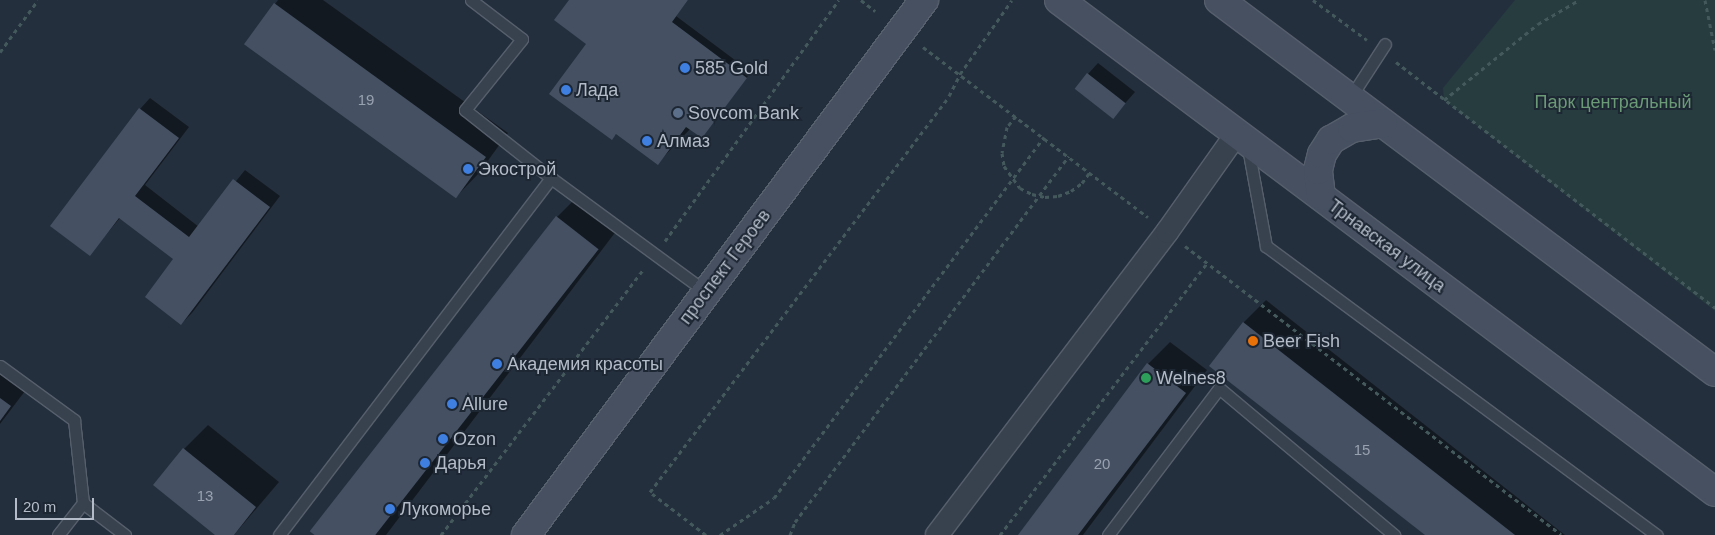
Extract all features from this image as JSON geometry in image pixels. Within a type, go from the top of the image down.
[{"type":"main road","name":"проспект Героев","points":[[526,535],[924,0]]},
{"type":"main road","name":"Трнавская улица","points":[[1059,0],[1715,492]]},
{"type":"main road","points":[[1219,0],[1715,372]]},
{"type":"main road","points":[[1321,196],[1318,170],[1322,154],[1331,140],[1352,128],[1383,123]]},
{"type":"street","points":[[938,535],[1167,232],[1242,137]]},
{"type":"lane","points":[[471,0],[522,39],[464,110],[550,178],[706,293]]},
{"type":"lane","points":[[1350,98],[1382,47]]},
{"type":"lane","points":[[1242,137],[1266,246],[1657,535]]},
{"type":"lane","points":[[279,535],[550,178]]},
{"type":"lane","points":[[0,366],[74,420],[83,503],[58,535]]},
{"type":"lane","points":[[1108,535],[1219,388],[1394,535]]},
{"type":"lane","points":[[83,503],[125,535]]},
{"type":"path","points":[[0,52],[38,0]]},
{"type":"path","points":[[860,0],[875,11]]},
{"type":"path","points":[[706,535],[650,492],[943,104],[960,74],[1012,0]]},
{"type":"path","points":[[1313,0],[1382,47],[1444,100],[1715,308]]},
{"type":"path","points":[[1444,100],[1538,24],[1579,0]]},
{"type":"path","points":[[1705,0],[1715,50]]},
{"type":"path","points":[[923,47],[1090,172],[1561,535]]},
{"type":"path","points":[[1016,116],[1007,128],[1002,153],[1004,166],[1012,180],[1020,188],[1039,196],[1058,196],[1071,191],[1082,183],[1090,172]]},
{"type":"path","points":[[720,535],[774,498],[1044,137]]},
{"type":"path","points":[[790,535],[794,522],[1069,156]]},
{"type":"path","points":[[1000,535],[1208,263]]},
{"type":"green space","name":"Парк центральный","points":[[1515,0],[1715,0],[1715,311],[1444,100],[1443,88]]},
{"type":"building","points":[[569,0],[688,0],[672,22],[747,78],[702,138],[686,127],[658,165],[616,134],[612,140],[549,94],[586,44],[554,20]]},
{"type":"building","points":[[274,3],[486,157],[456,198],[244,44]]},
{"type":"building","points":[[1087,73],[1126,103],[1113,119],[1075,89]]},
{"type":"building","points":[[139,108],[179,138],[135,196],[189,237],[233,179],[270,207],[181,325],[145,297],[173,259],[119,218],[90,256],[50,226]]},
{"type":"building","points":[[556,216],[599,249],[375,535],[315,535],[310,531]]},
{"type":"building","points":[[1243,322],[1515,535],[1425,535],[1209,366]]},
{"type":"building","points":[[1147,363],[1186,393],[1078,535],[1018,535]]},
{"type":"building","points":[[0,398],[11,406],[0,421]]},
{"type":"building","points":[[183,448],[256,507],[234,535],[215,535],[153,485]]},
{"type":"place","name":"585 Gold","points":[[685,68]]},
{"type":"place","name":"Лада","points":[[566,90]]},
{"type":"place","name":"Sovcom Bank","points":[[678,113]]},
{"type":"place","name":"Алмаз","points":[[647,141]]},
{"type":"place","name":"Экострой","points":[[468,169]]},
{"type":"place","name":"Beer Fish","points":[[1253,341]]},
{"type":"place","name":"Академия красоты","points":[[497,364]]},
{"type":"place","name":"Welnes8","points":[[1146,378]]},
{"type":"place","name":"Allure","points":[[452,404]]},
{"type":"place","name":"Ozon","points":[[443,439]]},
{"type":"place","name":"Дарья","points":[[425,463]]},
{"type":"place","name":"Лукоморье","points":[[390,509]]}]
